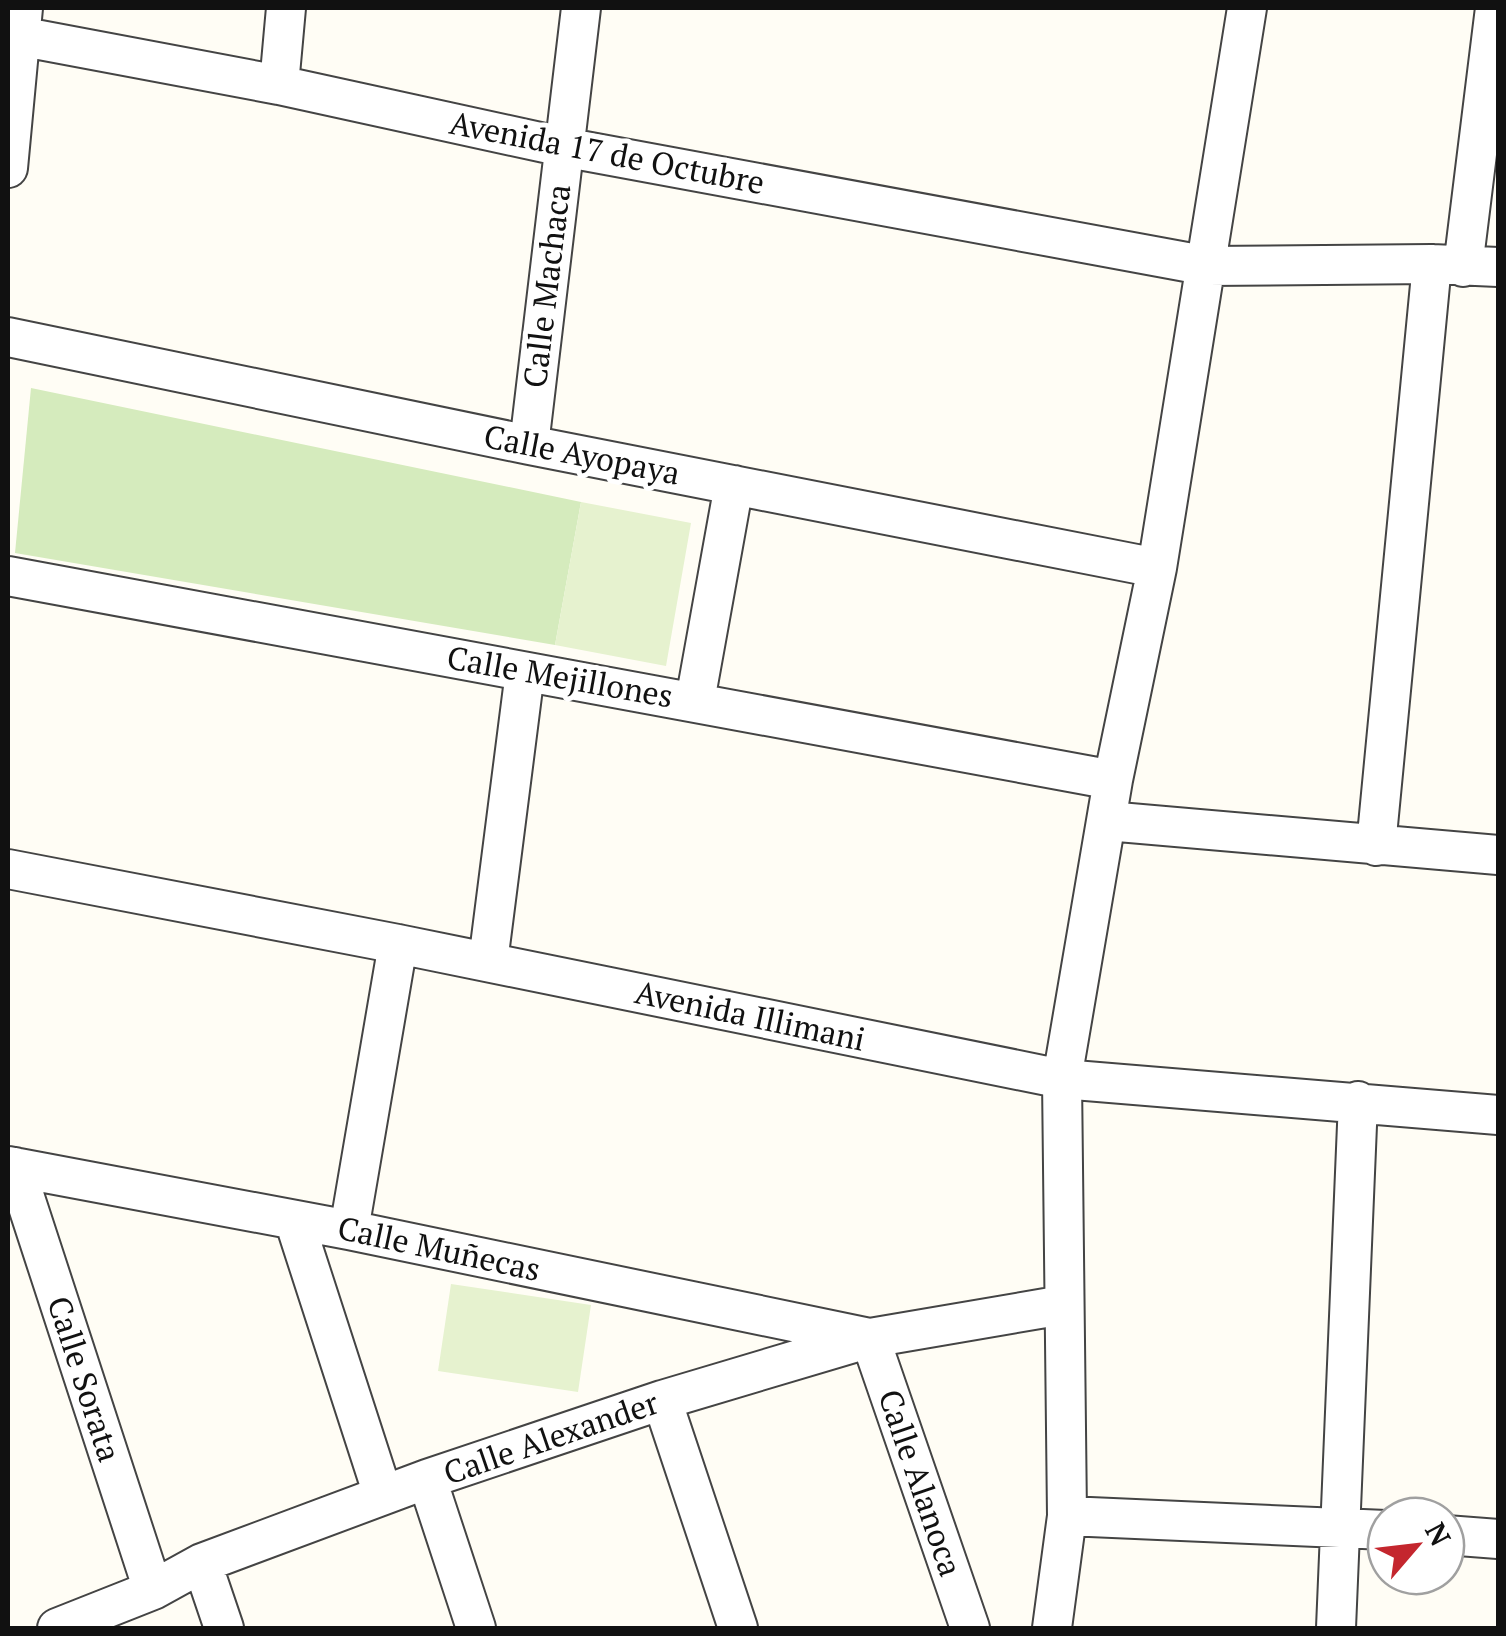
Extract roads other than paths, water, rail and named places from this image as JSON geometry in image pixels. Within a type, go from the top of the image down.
[{"type":"street","points":[[279,84],[286,8]]},
{"type":"street","name":"Calle Machaca","points":[[529,445],[581,8]]},
{"type":"street","points":[[1052,1628],[1067,1516],[1062,1080],[1113,780],[1158,568],[1248,8]]},
{"type":"street","points":[[1376,846],[1465,266],[1494,8]]},
{"type":"street","points":[[8,168],[17,26]]},
{"type":"street","name":"Avenida 17 de Octubre","points":[[17,26],[564,147],[1208,266],[1465,266]]},
{"type":"street","name":"Calle Ayopaya","points":[[8,338],[1158,568]]},
{"type":"street","points":[[696,701],[734,485]]},
{"type":"street","name":"Calle Mejillones","points":[[8,576],[1113,780]]},
{"type":"street","points":[[488,962],[524,672]]},
{"type":"street","points":[[1107,821],[1498,855]]},
{"type":"street","name":"Avenida Illimani","points":[[8,869],[488,962],[1062,1080],[1498,1116]]},
{"type":"street","points":[[349,1230],[398,944]]},
{"type":"street","points":[[1336,1628],[1358,1102]]},
{"type":"street","name":"Calle Muñecas","points":[[11,1167],[349,1230],[870,1338]]},
{"type":"street","name":"Calle Sorata","points":[[11,1167],[152,1590]]},
{"type":"street","points":[[294,1220],[383,1495]]},
{"type":"street","name":"Calle Alexander","points":[[56,1628],[152,1590],[202,1562],[427,1479],[662,1400],[870,1338],[1063,1305]]},
{"type":"street","name":"Calle Alanoca","points":[[870,1338],[970,1628]]},
{"type":"street","points":[[662,1400],[738,1628]]},
{"type":"street","points":[[427,1479],[476,1628]]},
{"type":"street","points":[[1067,1516],[1366,1528]]},
{"type":"street","points":[[1466,1537],[1498,1540]]},
{"type":"street","points":[[202,1562],[224,1628]]}]
